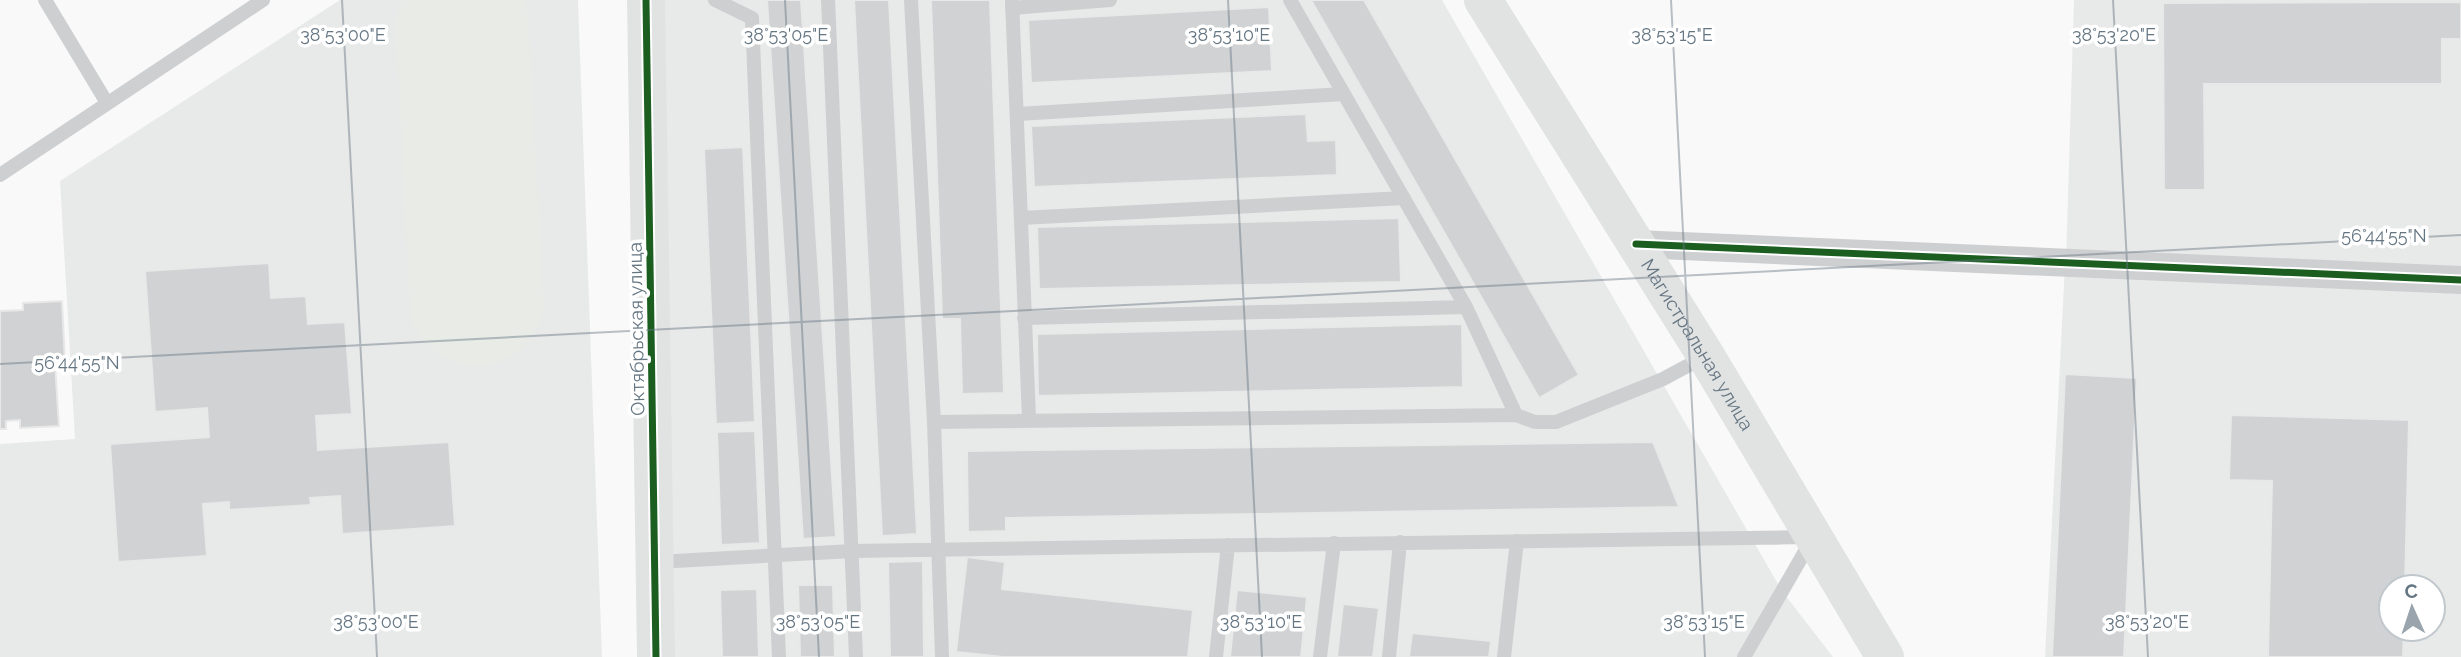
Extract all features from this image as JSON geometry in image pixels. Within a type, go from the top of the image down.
[{"type":"main road","name":"Октябрьская улица","points":[[646,0],[656,657]]},
{"type":"main road","name":"Магистральная улица","points":[[1483,0],[1706,356],[1885,657]]},
{"type":"street","points":[[1636,244],[2461,280]]},
{"type":"lane","points":[[45,0],[107,103]]},
{"type":"lane","points":[[0,175],[263,0]]},
{"type":"lane","points":[[715,0],[752,18],[777,555],[779,657]]},
{"type":"lane","points":[[828,0],[856,657]]},
{"type":"lane","points":[[911,0],[934,422],[942,657]]},
{"type":"lane","points":[[1029,418],[1012,4],[1111,0]]},
{"type":"lane","points":[[1290,0],[1466,307],[1516,415]]},
{"type":"lane","points":[[1018,114],[1343,94]]},
{"type":"lane","points":[[1021,218],[1404,198]]},
{"type":"lane","points":[[1024,318],[1466,307]]},
{"type":"lane","points":[[934,422],[1029,418],[1516,415],[1535,422],[1556,422],[1663,379],[1706,356]]},
{"type":"lane","points":[[655,562],[938,549],[1814,537]]},
{"type":"lane","points":[[1744,657],[1814,537]]},
{"type":"lane","points":[[1504,657],[1517,541]]},
{"type":"lane","points":[[1389,657],[1400,542]]},
{"type":"lane","points":[[1320,657],[1334,543]]},
{"type":"lane","points":[[1216,657],[1228,545]]},
{"type":"shaded area","points":[[340,0],[578,0],[602,657],[0,657],[0,444],[75,439],[60,181]]},
{"type":"shaded area","points":[[402,0],[525,0],[527,4],[544,307],[535,332],[520,350],[501,361],[480,366],[459,363],[439,354],[422,337],[410,314],[396,21]]},
{"type":"shaded area","points":[[646,0],[1442,0],[1782,591],[1833,657],[657,657]]},
{"type":"shaded area","points":[[2074,0],[2461,0],[2461,278],[2066,262]]},
{"type":"shaded area","points":[[2065,265],[2461,281],[2461,657],[2045,657]]},
{"type":"building","points":[[767,0],[801,0],[836,537],[803,539]]},
{"type":"building","points":[[854,0],[889,0],[917,534],[882,536]]},
{"type":"building","points":[[931,0],[990,0],[1004,393],[962,394],[960,319],[942,319]]},
{"type":"building","points":[[1311,0],[1364,0],[1579,375],[1539,398]]},
{"type":"building","points":[[2461,2],[2461,39],[2442,39],[2442,84],[2204,84],[2205,190],[2164,190],[2163,3]]},
{"type":"building","points":[[1269,7],[1272,71],[1031,83],[1028,20]]},
{"type":"building","points":[[1306,114],[1308,141],[1336,140],[1337,175],[1034,187],[1031,126]]},
{"type":"building","points":[[743,147],[755,422],[716,424],[704,149]]},
{"type":"building","points":[[1399,218],[1401,282],[1039,289],[1037,227]]},
{"type":"building","points":[[269,263],[271,298],[306,296],[308,324],[345,322],[352,414],[316,416],[318,450],[449,442],[455,526],[342,534],[340,496],[310,498],[311,505],[229,510],[229,502],[203,504],[207,556],[118,562],[110,444],[209,437],[207,408],[155,412],[145,271]]},
{"type":"building","points":[[62,301],[65,363],[55,363],[59,426],[20,428],[20,420],[6,421],[6,429],[0,429],[0,311],[23,310],[23,303]]},
{"type":"building","points":[[1462,324],[1463,387],[1038,396],[1037,334]]},
{"type":"building","points":[[2065,374],[2137,378],[2124,657],[2052,657]]},
{"type":"building","points":[[2231,415],[2409,420],[2405,573],[2377,573],[2377,643],[2404,643],[2403,657],[2268,657],[2272,481],[2229,480]]},
{"type":"building","points":[[755,431],[760,543],[721,545],[717,432]]},
{"type":"building","points":[[1653,442],[1679,507],[1006,518],[1006,531],[968,532],[967,451]]},
{"type":"building","points":[[967,557],[1005,562],[1002,589],[1193,610],[1188,657],[1003,657],[956,652]]},
{"type":"building","points":[[923,561],[924,657],[890,657],[888,562]]},
{"type":"building","points":[[798,585],[833,585],[835,657],[800,657]]},
{"type":"building","points":[[757,589],[759,657],[722,657],[720,590]]},
{"type":"building","points":[[1237,590],[1307,597],[1301,657],[1230,657]]},
{"type":"building","points":[[1343,604],[1379,608],[1373,657],[1337,657]]},
{"type":"building","points":[[1412,633],[1491,641],[1489,657],[1409,657]]},
{"type":"cycle path","points":[[646,0],[656,657]]},
{"type":"cycle path","points":[[1636,244],[2461,280]]}]
